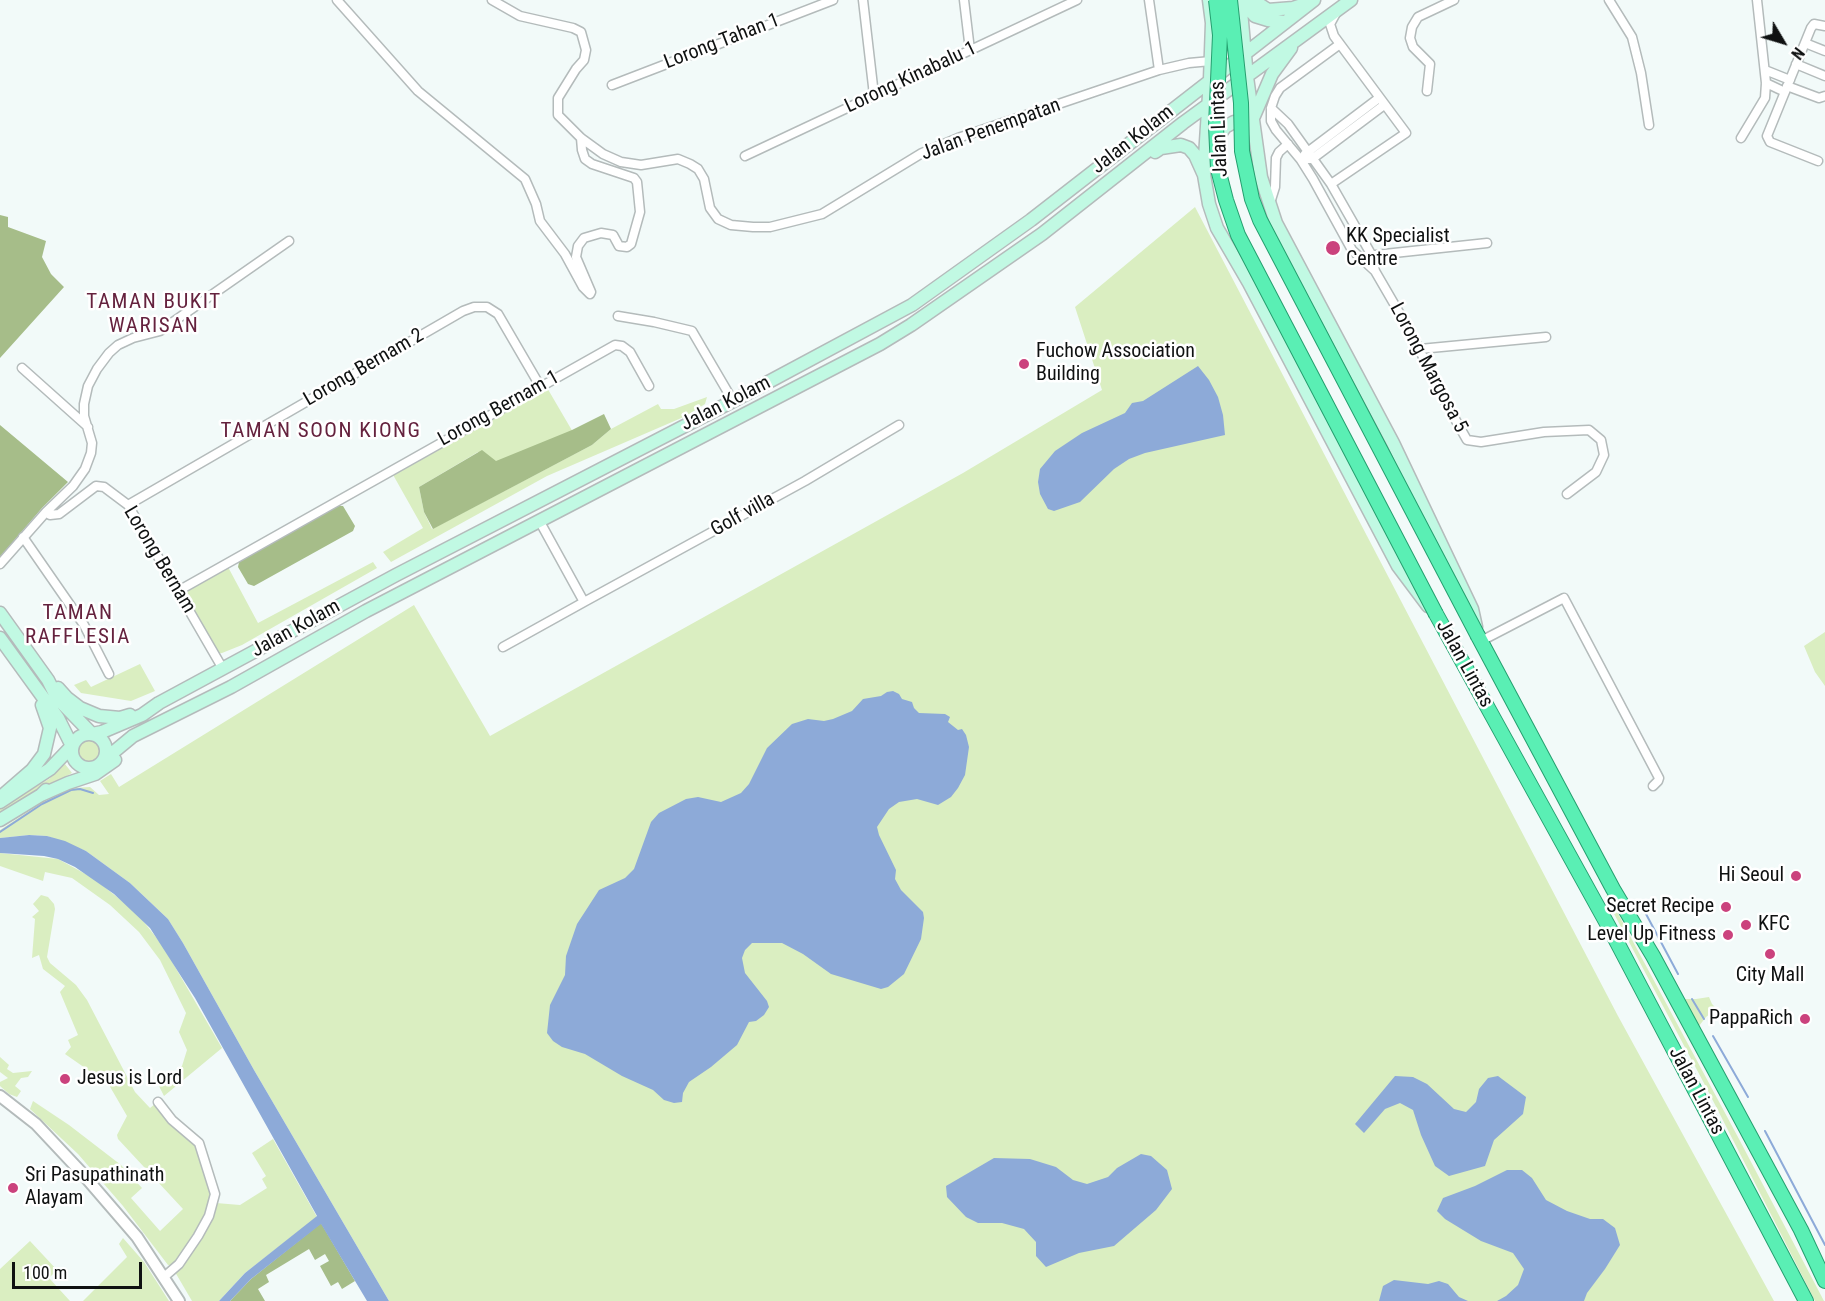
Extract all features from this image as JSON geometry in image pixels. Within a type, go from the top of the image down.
[{"type":"highway","name":"Jalan Lintas","points":[[1216,0],[1220,35],[1216,126],[1218,169],[1238,235],[1436,614],[1610,929],[1806,1301]]},
{"type":"highway","name":"Jalan Lintas","points":[[1230,0],[1241,103],[1242,151],[1252,199],[1260,220],[1613,889],[1653,956],[1801,1230],[1825,1281]]},
{"type":"highway","points":[[1610,929],[1598,897],[1599,892],[1605,888],[1613,889]]},
{"type":"main road","name":"Jalan Lintas","points":[[1204,175],[1212,23],[1209,0]]},
{"type":"main road","name":"Jalan Lintas","points":[[1241,0],[1247,77],[1258,159],[1261,177],[1276,223],[1418,494],[1472,609],[1480,639]]},
{"type":"main road","points":[[1241,0],[1255,16],[1284,22]]},
{"type":"main road","points":[[1253,0],[1268,10],[1277,11],[1314,0]]},
{"type":"main road","name":"Jalan Kolam","points":[[92,734],[142,715],[159,703],[396,574],[733,401],[912,305],[1031,220],[1314,0]]},
{"type":"main road","name":"Jalan Kolam","points":[[104,760],[134,736],[231,687],[366,611],[869,350],[911,325],[1042,234],[1208,104],[1351,0]]},
{"type":"main road","points":[[1254,118],[1272,74],[1297,40]]},
{"type":"main road","points":[[1142,133],[1172,121],[1175,123],[1174,130]]},
{"type":"main road","points":[[1206,158],[1225,127],[1234,122],[1247,128],[1258,159]]},
{"type":"main road","points":[[1132,164],[1161,148],[1181,145],[1189,148],[1195,155],[1204,175],[1216,228],[1248,283],[1398,566],[1436,614]]},
{"type":"main road","points":[[583,478],[599,479],[604,487]]},
{"type":"main road","points":[[0,613],[48,680],[63,706],[92,734],[104,741],[107,751],[104,760],[97,767],[87,768],[75,760],[72,747],[58,718],[0,638]]},
{"type":"main road","points":[[48,680],[73,702],[99,716],[127,716],[159,703]]},
{"type":"main road","points":[[0,800],[32,770],[44,754],[48,743],[49,720],[34,684]]},
{"type":"main road","name":"Jalan Kolam","points":[[0,820],[41,795],[95,774],[110,765],[146,730]]},
{"type":"main road","points":[[0,800],[50,770],[82,735],[92,734]]},
{"type":"main road","name":"Jalan Kolam","points":[[41,795],[52,786],[87,768]]},
{"type":"street","points":[[337,0],[418,91],[525,179],[537,204],[540,221],[565,254],[583,287],[590,294],[576,257],[578,246],[584,238],[601,233],[613,235],[619,246],[627,247],[631,244],[640,212],[637,182],[634,178],[592,164],[585,159],[581,138]]},
{"type":"street","name":"Jalan Penempatan","points":[[492,0],[520,16],[573,28],[581,32],[586,50],[584,60],[558,98],[558,115],[581,138],[603,154],[621,162],[641,165],[678,159],[698,169],[704,179],[710,208],[718,219],[731,225],[770,227],[822,214],[922,153],[949,142],[1159,70],[1210,61]]},
{"type":"street","name":"Lorong Tahan 1","points":[[612,85],[833,0]]},
{"type":"street","points":[[863,0],[874,95]]},
{"type":"street","points":[[964,0],[970,50]]},
{"type":"street","name":"Lorong Kinabalu 1","points":[[745,156],[970,50],[1056,5],[1077,0]]},
{"type":"street","points":[[1149,0],[1159,70]]},
{"type":"street","points":[[1427,91],[1430,64],[1413,47],[1410,38],[1412,27],[1418,17],[1454,0]]},
{"type":"street","points":[[1609,0],[1632,38],[1641,73],[1649,125]]},
{"type":"street","points":[[1741,138],[1763,104],[1766,83],[1757,0]]},
{"type":"street","points":[[1331,184],[1406,133],[1331,30],[1330,24],[1339,9]]},
{"type":"street","points":[[1818,161],[1768,140],[1767,136],[1814,24],[1825,26]]},
{"type":"street","points":[[1805,43],[1825,51]]},
{"type":"street","points":[[1271,108],[1280,88],[1340,44]]},
{"type":"street","points":[[1796,64],[1825,76]]},
{"type":"street","points":[[1765,70],[1787,86]]},
{"type":"street","points":[[1766,83],[1787,86],[1819,98],[1825,96]]},
{"type":"street","points":[[1301,160],[1307,150],[1382,102]]},
{"type":"street","points":[[1301,160],[1312,159],[1382,102]]},
{"type":"street","name":"Lorong Margosa 5","points":[[1271,108],[1271,121],[1276,130],[1301,160],[1352,250],[1375,271]]},
{"type":"street","name":"Lorong Margosa 5","points":[[1271,108],[1288,124],[1331,184],[1371,254],[1375,271],[1420,349],[1467,440],[1481,442],[1544,432],[1589,430],[1601,440],[1604,455],[1596,472],[1567,495]]},
{"type":"street","points":[[1270,204],[1276,179],[1276,158],[1288,144]]},
{"type":"street","points":[[0,564],[46,512],[73,486],[85,469],[92,453],[92,443],[84,416],[88,386],[97,369],[118,345],[133,338],[160,331],[289,241]]},
{"type":"street","points":[[1360,258],[1371,254],[1487,243]]},
{"type":"street","name":"Lorong Bernam 2","points":[[129,505],[463,310],[487,307],[498,314],[540,386]]},
{"type":"street","points":[[618,316],[692,331],[733,401]]},
{"type":"street","points":[[1420,349],[1546,337]]},
{"type":"street","name":"Lorong Bernam 1","points":[[178,591],[615,345],[622,346],[630,352],[649,386]]},
{"type":"street","points":[[22,368],[88,428]]},
{"type":"street","name":"Golf villa","points":[[503,646],[805,481],[899,425]]},
{"type":"street","name":"Lorong Bernam","points":[[46,512],[50,515],[59,514],[96,486],[104,487],[129,505],[223,669]]},
{"type":"street","points":[[540,522],[584,602]]},
{"type":"street","points":[[23,537],[84,625],[108,674]]},
{"type":"street","points":[[1480,639],[1564,598],[1659,778],[1653,786]]},
{"type":"street","points":[[2,1099],[36,1124],[81,1172],[137,1237],[179,1301]]},
{"type":"street","points":[[158,1102],[172,1120],[199,1143],[215,1194],[209,1216],[198,1236],[179,1264],[164,1277]]},
{"type":"green space","points":[[1195,207],[1618,1016],[1774,1301],[389,1301],[168,919],[130,883],[86,851],[47,836],[0,838],[0,830],[41,803],[72,788],[90,787],[99,795],[109,794],[100,781],[111,774],[119,787],[414,605],[490,736],[963,473],[1102,390],[1075,307]]},
{"type":"green space","points":[[0,215],[8,217],[8,227],[46,241],[42,257],[51,274],[64,287],[0,358]]},
{"type":"green space","points":[[546,386],[577,439],[497,485],[478,452],[419,487],[424,512],[432,529],[592,445],[611,429],[658,404],[661,409],[674,409],[707,397],[705,404],[686,416],[547,476],[391,562],[383,552],[423,528],[392,473]]},
{"type":"green space","points":[[604,414],[611,429],[592,445],[433,529],[424,512],[419,487],[482,450],[496,461],[572,430]]},
{"type":"green space","points":[[0,425],[68,482],[0,557]]},
{"type":"green space","points":[[338,506],[343,506],[355,526],[353,531],[254,586],[248,584],[238,567],[239,562]]},
{"type":"green space","points":[[373,562],[377,568],[242,645],[222,653],[213,654],[184,597],[188,590],[228,567],[258,623]]},
{"type":"green space","points":[[1825,632],[1825,686],[1815,672],[1804,646]]},
{"type":"green space","points":[[140,664],[155,691],[131,701],[81,693],[74,685],[86,680],[91,687]]},
{"type":"green space","points":[[90,737],[99,741],[103,750],[99,759],[90,763],[81,759],[77,750],[81,741]]},
{"type":"green space","points":[[65,764],[72,773],[0,814],[0,808],[49,779]]},
{"type":"green space","points":[[0,853],[58,859],[93,878],[136,912],[163,946],[222,1048],[164,1096],[159,1086],[182,1066],[187,1050],[179,1032],[186,1013],[160,960],[139,932],[110,905],[72,878],[45,872],[43,881],[0,866]]},
{"type":"green space","points":[[41,895],[48,897],[55,909],[47,957],[50,963],[76,985],[87,1000],[135,1092],[150,1108],[155,1104],[169,1123],[195,1145],[204,1169],[211,1196],[207,1215],[196,1235],[173,1266],[168,1265],[123,1206],[78,1154],[30,1109],[33,1101],[121,1165],[142,1188],[131,1198],[160,1231],[183,1209],[118,1139],[117,1135],[127,1116],[102,1073],[98,1077],[65,1054],[71,1047],[68,1040],[78,1035],[60,992],[65,986],[43,969],[39,955],[32,958],[35,919],[32,917],[39,911],[33,904]]},
{"type":"green space","points":[[1608,895],[1824,1301],[1815,1301],[1706,1087],[1612,910],[1606,896]]},
{"type":"green space","points":[[1709,997],[1717,1009],[1699,1026],[1684,999]]},
{"type":"green space","points":[[0,1057],[9,1065],[7,1069],[13,1073],[32,1071],[28,1077],[21,1078],[15,1086],[21,1091],[17,1097],[9,1094],[0,1086],[0,1082],[8,1078],[0,1072]]},
{"type":"green space","points":[[273,1139],[317,1217],[245,1273],[219,1301],[192,1301],[175,1272],[216,1203],[240,1205],[267,1188],[262,1179],[266,1176],[252,1153]]},
{"type":"green space","points":[[321,1223],[355,1281],[342,1289],[338,1282],[331,1286],[320,1266],[329,1261],[325,1254],[315,1260],[309,1249],[266,1275],[269,1282],[258,1289],[265,1301],[230,1301],[251,1279]]},
{"type":"green space","points":[[123,1238],[144,1262],[169,1301],[83,1301],[127,1257],[119,1244]]},
{"type":"green space","points":[[30,1241],[57,1270],[49,1278],[70,1301],[0,1301],[0,1269]]},
{"type":"water","points":[[1198,366],[1218,397],[1225,435],[1145,453],[1129,459],[1114,469],[1080,502],[1054,511],[1048,509],[1040,494],[1038,482],[1040,469],[1055,451],[1082,433],[1125,413],[1132,403],[1143,401]]},
{"type":"water","points":[[893,691],[902,699],[912,702],[919,713],[945,714],[950,717],[948,722],[958,730],[962,729],[969,747],[965,775],[951,797],[938,805],[917,799],[899,802],[889,809],[877,827],[896,870],[895,879],[901,890],[923,912],[921,939],[904,974],[888,987],[881,989],[831,974],[803,954],[782,943],[752,943],[745,950],[742,958],[745,973],[767,1001],[769,1007],[756,1021],[749,1022],[737,1045],[689,1082],[683,1093],[682,1102],[674,1103],[664,1100],[653,1090],[622,1076],[585,1054],[562,1047],[553,1041],[547,1033],[550,1005],[565,975],[566,956],[577,924],[599,890],[625,878],[634,869],[651,822],[659,813],[686,799],[698,797],[721,802],[741,793],[749,784],[767,748],[792,724],[808,719],[824,721],[833,719],[852,711],[863,699]]},
{"type":"water","points":[[47,836],[65,841],[86,851],[130,883],[168,919],[389,1301],[367,1301],[321,1224],[251,1279],[230,1301],[219,1301],[245,1273],[317,1216],[195,998],[150,928],[114,894],[75,867],[58,859],[44,856],[0,853],[0,838]]},
{"type":"water","points":[[1395,1076],[1413,1077],[1427,1084],[1454,1109],[1466,1112],[1476,1102],[1479,1089],[1488,1078],[1498,1076],[1526,1097],[1523,1114],[1494,1140],[1485,1166],[1449,1176],[1435,1166],[1413,1110],[1400,1103],[1385,1109],[1364,1133],[1355,1124]]},
{"type":"water","points":[[1141,1154],[1151,1156],[1167,1170],[1172,1189],[1156,1210],[1114,1246],[1079,1253],[1046,1267],[1036,1256],[1036,1242],[1024,1229],[1002,1223],[978,1223],[966,1217],[947,1197],[946,1186],[994,1158],[1030,1159],[1056,1167],[1073,1180],[1087,1184],[1108,1177],[1117,1168]]},
{"type":"water","points":[[1507,1170],[1522,1170],[1532,1178],[1546,1200],[1590,1219],[1603,1219],[1615,1228],[1620,1245],[1587,1293],[1584,1301],[1497,1301],[1518,1285],[1524,1269],[1513,1253],[1481,1241],[1445,1219],[1437,1211],[1443,1198],[1475,1186]]},
{"type":"water","points":[[1394,1280],[1428,1284],[1439,1281],[1448,1284],[1459,1297],[1468,1301],[1379,1301],[1383,1286]]},
{"type":"waterway","points":[[0,832],[42,804],[71,790],[80,789],[93,793]]},
{"type":"waterway","points":[[1646,914],[1678,974]]},
{"type":"waterway","points":[[1692,999],[1704,1019]]},
{"type":"waterway","points":[[1713,1036],[1748,1097]]},
{"type":"waterway","points":[[1765,1131],[1825,1245]]},
{"type":"place","name":"KK Specialist Centre","points":[[1333,248]]},
{"type":"place","name":"Fuchow Association Building","points":[[1024,364]]},
{"type":"place","name":"Hi Seoul","points":[[1796,876]]},
{"type":"place","name":"Secret Recipe","points":[[1726,907]]},
{"type":"place","name":"KFC","points":[[1746,925]]},
{"type":"place","name":"Level Up Fitness","points":[[1728,935]]},
{"type":"place","name":"City Mall","points":[[1770,954]]},
{"type":"place","name":"PappaRich","points":[[1805,1019]]},
{"type":"place","name":"Jesus is Lord","points":[[65,1079]]},
{"type":"place","name":"Sri Pasupathinath Alayam","points":[[13,1188]]},
{"type":"district","name":"TAMAN BUKIT WARISAN","points":[[154,315]]},
{"type":"district","name":"TAMAN SOON KIONG","points":[[321,432]]},
{"type":"district","name":"TAMAN RAFFLESIA","points":[[78,626]]}]
